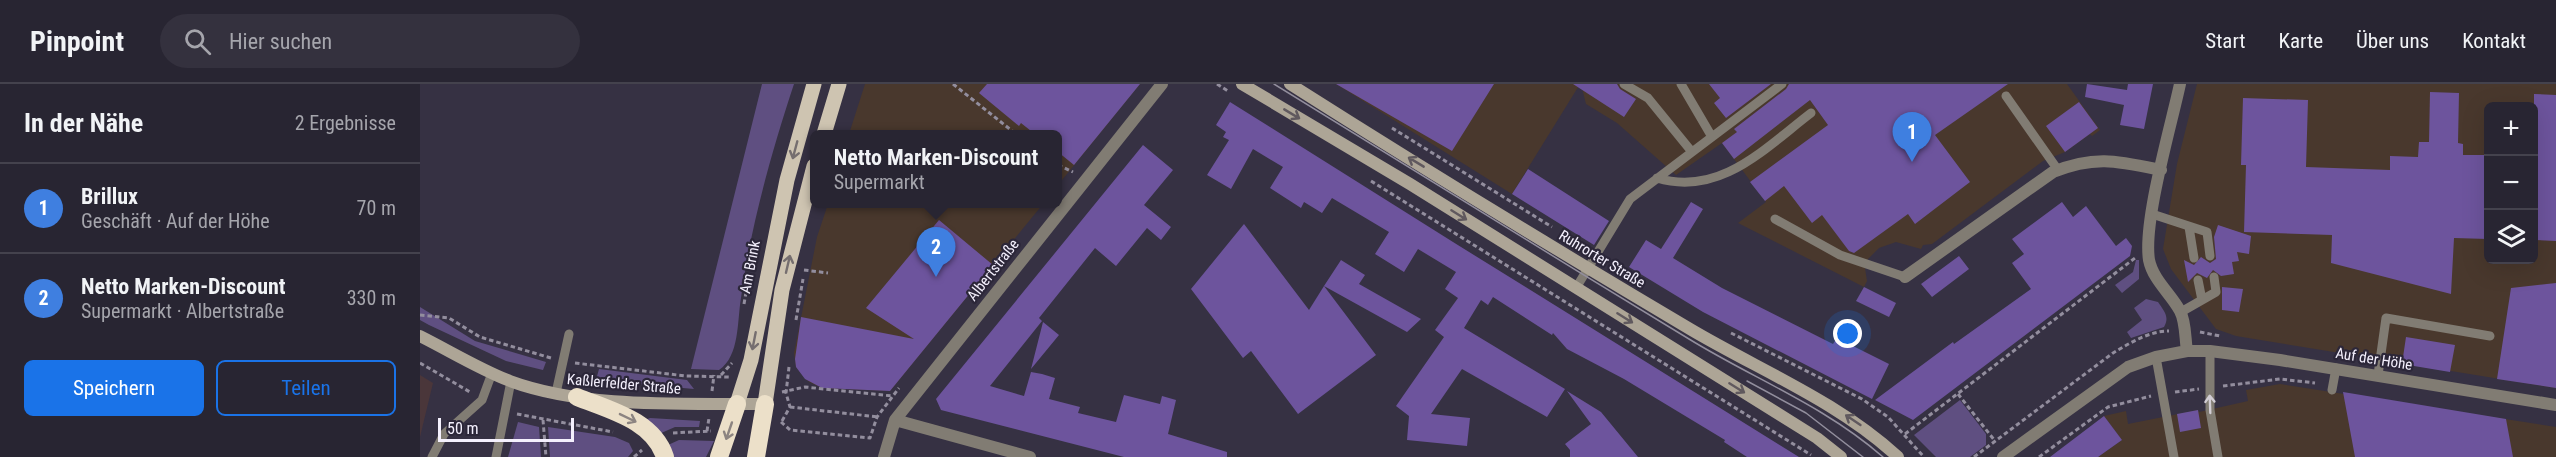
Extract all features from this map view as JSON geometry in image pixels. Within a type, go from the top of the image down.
[{"type":"highway","points":[[577,397],[633,419],[657,442],[665,457]]},
{"type":"highway","name":"Am Brink","points":[[719,457],[737,404]]},
{"type":"highway","points":[[756,457],[765,404]]},
{"type":"main road","name":"Am Brink","points":[[737,404],[751,360],[787,180],[814,84]]},
{"type":"main road","points":[[825,130],[839,84]]},
{"type":"main road","points":[[1242,84],[1410,184],[1817,438],[1841,457]]},
{"type":"main road","name":"Ruhrorter Straße","points":[[1290,84],[1699,334],[1833,406],[1870,431],[1898,457]]},
{"type":"main road","points":[[765,404],[782,290],[810,182]]},
{"type":"main road","name":"Kaßlerfelder Straße","points":[[420,336],[511,381],[556,393],[577,397],[695,405],[765,404]]},
{"type":"street","name":"Albertstraße","points":[[895,420],[1162,84]]},
{"type":"street","points":[[2180,84],[2152,214],[2148,248],[2150,262],[2158,279],[2181,312],[2187,351]]},
{"type":"street","points":[[1905,277],[2026,189],[2058,170],[2080,161],[2116,160],[2161,170]]},
{"type":"street","name":"Auf der Höhe","points":[[2003,457],[2128,367],[2157,357],[2187,351],[2210,351],[2336,368],[2556,405]]},
{"type":"street","points":[[884,457],[895,420],[1030,457]]},
{"type":"lane","points":[[1624,84],[1648,98],[1692,152]]},
{"type":"lane","points":[[1681,84],[1713,136]]},
{"type":"lane","points":[[1576,288],[1630,199],[1782,84]]},
{"type":"lane","points":[[2006,96],[2058,170]]},
{"type":"lane","points":[[1657,178],[1672,183],[1704,181],[1732,173],[1811,113]]},
{"type":"lane","points":[[2152,214],[2207,232],[2210,256]]},
{"type":"lane","points":[[1775,219],[1840,255],[1905,277]]},
{"type":"lane","points":[[2189,226],[2194,258]]},
{"type":"lane","points":[[2181,312],[2216,292],[2214,277]]},
{"type":"lane","points":[[2198,280],[2202,300]]},
{"type":"lane","points":[[2378,375],[2386,318],[2490,336]]},
{"type":"lane","points":[[556,393],[569,334]]},
{"type":"lane","points":[[2210,351],[2210,410],[2218,457]]},
{"type":"lane","points":[[2157,357],[2174,457]]},
{"type":"lane","points":[[2333,388],[2336,368]]},
{"type":"lane","points":[[432,457],[444,434],[482,399],[492,373]]},
{"type":"lane","points":[[496,457],[511,381]]},
{"type":"path","points":[[952,84],[1010,130]]},
{"type":"path","points":[[1217,84],[1236,96]]},
{"type":"path","points":[[1383,123],[1557,230]]},
{"type":"path","points":[[1062,167],[1073,172]]},
{"type":"path","points":[[1363,175],[1815,457]]},
{"type":"path","points":[[1905,434],[2148,248]]},
{"type":"path","points":[[794,331],[804,270],[828,273]]},
{"type":"path","points":[[1727,331],[1862,399],[1905,434],[1924,457]]},
{"type":"path","points":[[420,363],[482,399]]},
{"type":"path","points":[[789,366],[786,393],[790,407],[895,420]]},
{"type":"path","points":[[714,375],[721,375]]},
{"type":"path","points":[[2039,457],[2108,407],[2163,393],[2280,379],[2333,388]]},
{"type":"path","points":[[786,393],[804,387],[892,396]]},
{"type":"path","points":[[781,422],[790,430],[870,438],[876,417],[899,388]]},
{"type":"path","points":[[1958,394],[1995,441]]},
{"type":"path","points":[[504,410],[543,420],[620,433]]},
{"type":"path","points":[[543,420],[546,457]]},
{"type":"path","points":[[634,457],[642,450],[638,448]]},
{"type":"shaded area","points":[[762,84],[794,84],[756,217],[734,347],[726,364],[719,370],[691,369]]},
{"type":"shaded area","points":[[865,84],[1140,84],[1062,180],[1062,130],[850,130]]},
{"type":"shaded area","points":[[1336,84],[1580,84],[1512,194]]},
{"type":"shaded area","points":[[1581,84],[2067,84],[2100,130],[2092,136],[2090,134],[2065,152],[2043,161],[1932,244],[1923,245],[1921,249],[1896,242],[1879,248],[1868,259],[1865,268],[1867,281],[1864,287],[1738,223],[1766,202],[1722,143],[1676,175],[1617,123],[1586,104]]},
{"type":"shaded area","points":[[2197,84],[2556,84],[2556,388],[2236,336],[2216,329],[2171,269],[2163,249],[2177,164]]},
{"type":"shaded area","points":[[827,208],[1040,208],[890,391],[822,388],[809,382],[796,367],[794,353],[817,237]]},
{"type":"shaded area","points":[[2136,260],[2139,260],[2139,279],[2122,293],[2115,285],[2133,272]]},
{"type":"shaded area","points":[[2146,299],[2158,302],[2166,314],[2166,323],[2164,327],[2131,338],[2127,332],[2142,320],[2134,308]]},
{"type":"shaded area","points":[[420,307],[475,341],[546,362],[543,370],[506,361],[429,325],[420,320]]},
{"type":"shaded area","points":[[599,369],[687,380],[694,389],[596,380]]},
{"type":"shaded area","points":[[420,375],[433,383],[420,437]]},
{"type":"shaded area","points":[[2280,384],[2556,427],[2556,457],[2098,457],[2122,440],[2104,416],[2126,411],[2128,424],[2198,410],[2199,412],[2248,401],[2246,390]]},
{"type":"shaded area","points":[[1960,400],[1986,434],[1986,445],[1970,457],[1936,457],[1914,435]]},
{"type":"shaded area","points":[[650,418],[700,421],[699,427],[675,427],[659,434],[645,420]]},
{"type":"shaded area","points":[[518,422],[539,427],[541,457],[508,457]]},
{"type":"shaded area","points":[[548,427],[615,437],[629,443],[633,451],[628,457],[550,457]]},
{"type":"shaded area","points":[[679,440],[714,441],[706,457],[673,457],[668,445]]},
{"type":"building","points":[[987,84],[1140,84],[1074,165],[1062,155],[1062,130],[1030,130],[1021,123],[1019,126],[979,93]]},
{"type":"building","points":[[1336,84],[1494,84],[1452,151]]},
{"type":"building","points":[[1573,84],[1617,84],[1620,89],[1636,99],[1624,117]]},
{"type":"building","points":[[1709,84],[1771,84],[1726,118],[1714,103],[1720,98]]},
{"type":"building","points":[[1789,84],[2008,84],[1935,135],[1970,182],[1915,224],[1908,214],[1854,253],[1849,251],[1822,215],[1812,223],[1784,186],[1765,201],[1750,182],[1828,125],[1810,100],[1734,159],[1722,143],[1737,132],[1734,129],[1786,89]]},
{"type":"building","points":[[2087,84],[2127,90],[2128,84],[2153,84],[2144,129],[2120,125],[2124,105],[2085,97]]},
{"type":"building","points":[[2430,92],[2459,93],[2458,143],[2463,144],[2463,155],[2484,155],[2484,239],[2454,238],[2451,294],[2331,263],[2332,235],[2244,232],[2246,165],[2241,165],[2243,98],[2308,100],[2306,167],[2390,170],[2390,156],[2418,157],[2419,142],[2429,142]]},
{"type":"building","points":[[2534,94],[2556,95],[2556,241],[2538,240],[2538,102],[2534,102]]},
{"type":"building","points":[[1230,102],[1799,457],[1747,457],[1724,442],[1725,440],[1624,379],[1567,349],[1553,333],[1552,335],[1493,297],[1488,305],[1481,300],[1464,328],[1565,389],[1547,417],[1462,369],[1431,414],[1470,418],[1467,446],[1407,440],[1409,416],[1396,406],[1444,337],[1435,330],[1458,298],[1445,289],[1456,272],[1418,249],[1404,272],[1375,254],[1389,232],[1332,198],[1322,213],[1304,202],[1301,208],[1270,188],[1283,167],[1253,149],[1231,189],[1207,175],[1229,140],[1223,137],[1226,132],[1216,125]]},
{"type":"building","points":[[2079,102],[2098,128],[2065,152],[2046,126]]},
{"type":"building","points":[[1143,145],[1173,170],[1144,205],[1171,227],[1161,240],[1147,228],[1116,266],[1095,248],[1039,318],[1042,321],[990,386],[1024,396],[1031,372],[1042,374],[1055,378],[1049,399],[1080,407],[1078,413],[1116,422],[1124,395],[1160,404],[1162,396],[1176,400],[1168,434],[1227,452],[1227,457],[1124,457],[941,410],[936,399]]},
{"type":"building","points":[[1528,169],[1609,221],[1594,245],[1512,194]]},
{"type":"building","points":[[1691,202],[1703,209],[1673,258],[1722,288],[1833,344],[1837,338],[1889,364],[1872,399],[1703,312],[1629,267],[1646,240],[1661,249]]},
{"type":"building","points":[[2062,202],[2073,217],[2086,206],[2116,246],[2126,238],[2132,246],[2130,256],[1913,420],[1875,400],[1953,342],[1954,344],[2031,289],[2012,263],[2024,254],[2012,239]]},
{"type":"building","points":[[939,220],[993,265],[890,391],[822,388],[805,379],[796,367],[795,359],[801,317],[914,339],[866,308]]},
{"type":"building","points":[[1244,224],[1309,310],[1324,286],[1376,355],[1298,414],[1251,351],[1243,358],[1191,289]]},
{"type":"building","points":[[2218,225],[2251,236],[2249,254],[2237,252],[2239,261],[2232,262],[2234,274],[2221,276],[2213,270],[2207,278],[2197,273],[2188,282],[2184,260],[2194,265],[2201,257],[2210,263],[2216,259],[2214,237]]},
{"type":"building","points":[[1959,256],[1969,269],[1932,297],[1921,284]]},
{"type":"building","points":[[1341,260],[1365,275],[1359,284],[1421,319],[1407,332],[1324,286]]},
{"type":"building","points":[[2556,283],[2556,388],[2497,379],[2511,288]]},
{"type":"building","points":[[1864,287],[1896,303],[1889,317],[1856,301]]},
{"type":"building","points":[[2222,287],[2243,289],[2239,312],[2222,310]]},
{"type":"building","points":[[1043,322],[1059,335],[1031,369]]},
{"type":"building","points":[[2406,337],[2455,345],[2450,372],[2402,364]]},
{"type":"building","points":[[1567,391],[1601,412],[1638,457],[1570,457],[1570,450],[1565,444],[1591,424]]},
{"type":"building","points":[[2343,392],[2506,419],[2513,457],[2355,457]]},
{"type":"building","points":[[2198,410],[2201,428],[2180,432],[2177,414]]},
{"type":"building","points":[[2104,416],[2122,440],[2098,457],[2050,457]]},
{"type":"tram line","points":[[1274,84],[1689,339],[1813,408],[1861,439],[1883,457]]},
{"type":"tram line","points":[[1747,381],[1806,413],[1863,457]]},
{"type":"place","name":"Brillux","points":[[1912,162]]},
{"type":"place","name":"Netto Marken-Discount","points":[[936,277]]}]
